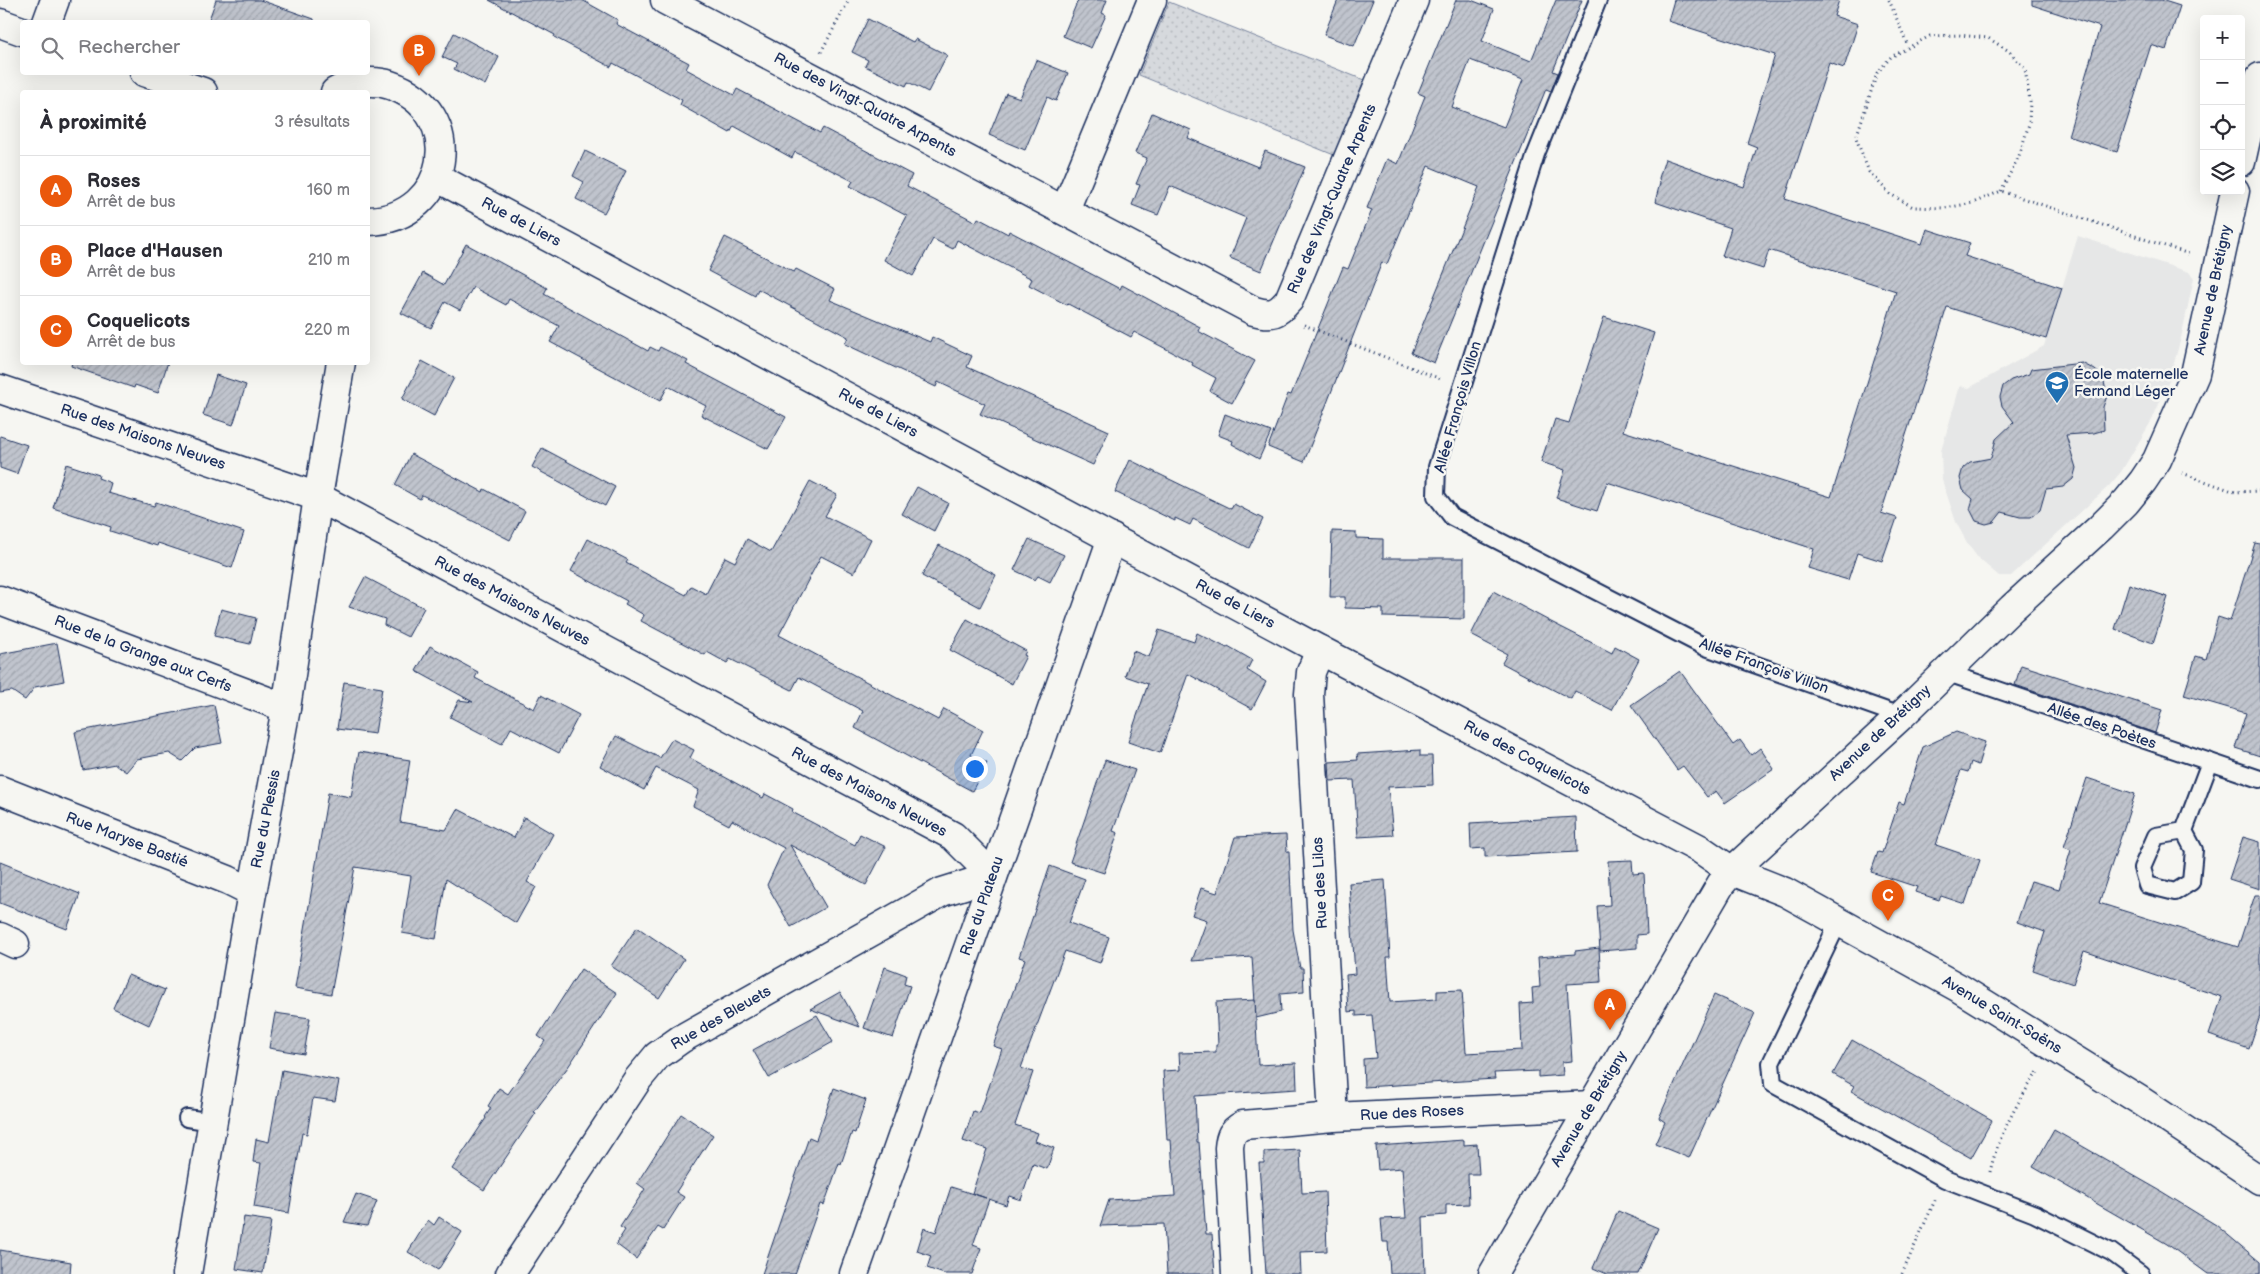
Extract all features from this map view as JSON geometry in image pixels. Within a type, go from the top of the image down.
[{"type":"street","points":[[47,20],[55,0]]},
{"type":"street","name":"Rue des Vingt-Quatre Arpents","points":[[665,0],[1254,311],[1266,314],[1280,312],[1290,300],[1414,0]]},
{"type":"street","points":[[1065,210],[1152,0]]},
{"type":"street","points":[[0,24],[20,30]]},
{"type":"street","points":[[153,75],[196,90]]},
{"type":"street","points":[[2244,150],[2260,78]]},
{"type":"street","points":[[338,90],[362,82],[382,82],[402,89],[419,101],[432,117],[440,136],[441,157],[436,177],[428,193],[415,206],[400,215],[370,221]]},
{"type":"street","name":"Rue de Liers","points":[[436,177],[1320,650]]},
{"type":"street","name":"Avenue de Brétigny","points":[[1493,1274],[1718,889],[1732,871],[1901,716],[2012,608],[2101,527],[2126,502],[2157,460],[2195,374],[2234,195]]},
{"type":"street","name":"Rue du Plessis","points":[[186,1274],[200,1120],[252,892],[286,708],[318,497],[340,365]]},
{"type":"street","name":"Rue des Maisons Neuves","points":[[0,389],[318,497],[953,836],[993,876]]},
{"type":"street","name":"Rue du Plateau","points":[[854,1274],[1112,538]]},
{"type":"street","name":"Rue de la Grange aux Cerfs","points":[[0,600],[286,708]]},
{"type":"street","name":"Rue des Coquelicots","points":[[1320,650],[1700,849],[1732,871]]},
{"type":"street","name":"Rue des Lilas","points":[[1320,650],[1311,672],[1310,694],[1333,1117]]},
{"type":"street","name":"Rue Maryse Bastié","points":[[0,790],[252,892]]},
{"type":"street","name":"Avenue Saint-Saëns","points":[[1732,871],[1785,892],[1959,988],[2141,1101],[2260,1180]]},
{"type":"street","name":"Rue des Bleuets","points":[[510,1274],[638,1079],[657,1056],[681,1039],[942,892],[993,876]]},
{"type":"street","name":"Rue des Roses","points":[[1236,1274],[1229,1148],[1230,1137],[1234,1129],[1256,1123],[1333,1117],[1592,1105]]},
{"type":"lane","name":"Allée François Villon","points":[[1598,0],[1536,154],[1437,467],[1436,496],[1452,517],[1703,646],[1901,716]]},
{"type":"lane","name":"Allée des Poètes","points":[[1945,672],[2260,779]]},
{"type":"lane","points":[[2184,830],[2210,762]]},
{"type":"lane","points":[[1840,921],[1771,1063],[1773,1084],[1945,1179],[2035,1214],[2110,1252],[2141,1274]]},
{"type":"path","points":[[809,75],[848,0]]},
{"type":"path","points":[[1889,0],[1908,46]]},
{"type":"path","points":[[1959,34],[1988,38],[2009,51],[2025,69],[2030,101],[2028,124],[2019,156],[2001,191],[1973,203],[1945,208],[1913,207],[1890,194],[1869,172],[1856,138],[1877,73],[1891,57],[1908,46],[1930,36],[1959,34]]},
{"type":"path","points":[[2001,191],[2219,264]]},
{"type":"path","points":[[1280,312],[1312,329],[1462,387]]},
{"type":"path","points":[[2157,460],[2188,476],[2235,492],[2260,491]]},
{"type":"path","points":[[1984,1194],[1994,1151],[2030,1083],[2054,1047]]},
{"type":"path","points":[[1902,1274],[1945,1179]]},
{"type":"shaded area","points":[[1169,2],[1364,80],[1334,155],[1139,75]]},
{"type":"shaded area","name":"École maternelle Fernand Léger","points":[[2078,236],[2189,272],[2194,278],[2181,338],[2169,381],[2152,420],[2121,472],[2109,486],[2011,576],[1999,576],[1978,558],[1967,543],[1956,522],[1942,480],[1941,451],[1960,386],[1969,388],[2044,346]]},
{"type":"building","points":[[216,0],[260,0],[314,19],[314,20],[209,20]]},
{"type":"building","points":[[489,0],[582,0],[618,20],[616,24],[689,63],[686,69],[734,95],[737,89],[820,133],[823,128],[912,175],[907,186],[976,222],[978,218],[1008,234],[1009,231],[1120,289],[1122,285],[1200,327],[1198,331],[1255,361],[1232,403],[1210,391],[1216,378],[1192,365],[1193,363],[1134,332],[1131,337],[1067,305],[1029,285],[1032,279],[957,240],[953,249],[933,239],[913,276],[884,260],[907,216],[850,186],[853,181],[795,152],[792,158],[734,126],[730,133],[680,105],[682,100],[613,63],[611,67]]},
{"type":"building","points":[[1078,0],[1107,0],[1102,13],[1106,15],[1091,48],[1063,36]]},
{"type":"building","points":[[1338,0],[1373,0],[1354,46],[1324,35]]},
{"type":"building","points":[[1456,0],[1471,0],[1494,9],[1482,41],[1531,61],[1556,0],[1582,0],[1553,71],[1558,73],[1551,91],[1546,89],[1434,363],[1411,353],[1479,187],[1428,166],[1387,264],[1382,262],[1304,462],[1268,447],[1288,394],[1291,395],[1343,267],[1348,269],[1372,210],[1367,208],[1387,159],[1398,164],[1425,96],[1418,93]],"holes":[[[1470,60],[1523,80],[1504,127],[1452,107]]]},
{"type":"building","points":[[1674,0],[1839,0],[1834,16],[1858,24],[1844,68],[1829,63],[1785,199],[1922,244],[1927,229],[1970,243],[1965,256],[2062,288],[2046,339],[1947,307],[1881,513],[1897,518],[1882,561],[1857,553],[1848,580],[1808,568],[1814,549],[1607,482],[1597,511],[1556,498],[1565,470],[1541,462],[1555,419],[1569,423],[1604,317],[1654,333],[1623,431],[1831,497],[1896,291],[1769,250],[1763,269],[1722,256],[1731,228],[1655,202],[1660,183],[1659,178],[1665,159],[1744,187],[1757,147],[1747,143],[1775,55],[1668,21]]},
{"type":"building","points":[[2032,0],[2161,0],[2180,6],[2166,50],[2151,45],[2117,152],[2068,136],[2100,27],[2032,5]]},
{"type":"building","points":[[868,19],[913,42],[915,39],[947,55],[928,92],[908,82],[906,86],[865,66],[868,60],[852,52]]},
{"type":"building","points":[[454,33],[499,57],[485,85],[454,69],[457,64],[442,57]]},
{"type":"building","points":[[1036,60],[1068,73],[1056,101],[1047,97],[1025,150],[989,135],[1006,93],[1020,98]]},
{"type":"building","points":[[1152,113],[1191,130],[1188,138],[1258,167],[1265,151],[1305,167],[1261,271],[1230,258],[1246,218],[1170,186],[1158,215],[1132,205],[1140,185],[1136,184],[1147,158],[1135,153]]},
{"type":"building","points":[[585,151],[626,171],[604,213],[576,199],[584,182],[573,176]]},
{"type":"building","points":[[725,237],[794,272],[796,269],[835,289],[830,300],[930,342],[932,337],[972,356],[967,367],[1109,431],[1093,465],[980,414],[985,404],[938,382],[936,387],[845,344],[848,337],[758,289],[755,296],[708,271]]},
{"type":"building","points":[[466,244],[547,288],[544,294],[648,351],[650,347],[658,351],[660,347],[688,361],[686,364],[786,417],[768,449],[701,415],[706,406],[668,386],[660,401],[550,342],[559,326],[509,299],[506,305],[473,287],[460,310],[445,302],[431,328],[401,313],[423,273],[444,285]]},
{"type":"building","points":[[422,361],[454,378],[434,416],[402,399]]},
{"type":"building","points":[[2082,363],[2103,377],[2107,396],[2103,407],[2104,430],[2094,433],[2066,435],[2076,468],[2073,479],[2063,487],[2046,489],[2040,510],[2031,517],[2020,517],[2002,512],[1994,522],[1986,524],[1976,521],[1970,509],[1973,499],[1963,490],[1960,478],[1963,468],[1970,462],[1991,458],[1996,439],[2014,422],[2002,406],[2000,397],[2003,386],[2011,380],[2029,374],[2031,369]]},
{"type":"building","points":[[167,365],[158,393],[135,385],[134,388],[71,366]]},
{"type":"building","points":[[216,375],[246,385],[233,425],[203,415]]},
{"type":"building","points":[[1225,414],[1271,432],[1259,459],[1232,444],[1233,441],[1218,435]]},
{"type":"building","points":[[0,436],[27,445],[17,474],[0,468]]},
{"type":"building","points":[[542,448],[615,487],[605,506],[532,467]]},
{"type":"building","points":[[411,454],[483,492],[484,489],[525,511],[510,540],[422,495],[420,499],[395,485]]},
{"type":"building","points":[[1130,460],[1231,509],[1234,504],[1263,519],[1249,548],[1193,519],[1190,525],[1175,518],[1175,521],[1115,492]]},
{"type":"building","points":[[66,464],[99,475],[98,478],[111,483],[108,493],[154,506],[156,502],[244,532],[232,568],[158,543],[157,546],[110,531],[111,527],[53,508]]},
{"type":"building","points":[[810,481],[837,495],[825,516],[871,539],[854,573],[821,556],[779,635],[938,720],[944,709],[983,730],[971,755],[987,763],[972,791],[855,728],[863,711],[799,677],[792,690],[730,659],[727,663],[707,652],[705,655],[641,621],[644,615],[625,604],[627,601],[571,571],[588,539],[628,560],[626,563],[686,595],[691,586],[706,594],[725,557],[735,562],[747,539],[771,552]]},
{"type":"building","points":[[917,487],[948,503],[934,531],[902,514]]},
{"type":"building","points":[[1332,531],[1356,532],[1356,538],[1383,539],[1383,558],[1464,558],[1464,619],[1383,617],[1383,609],[1345,608],[1345,597],[1330,597]]},
{"type":"building","points":[[1029,539],[1064,555],[1050,582],[1038,576],[1035,580],[1014,570]]},
{"type":"building","points":[[2255,543],[2260,544],[2260,756],[2235,748],[2246,713],[2184,695],[2196,656],[2206,659],[2218,617],[2230,621]]},
{"type":"building","points":[[939,545],[996,575],[980,607],[922,576]]},
{"type":"building","points":[[365,577],[424,608],[408,637],[384,625],[385,619],[349,607]]},
{"type":"building","points":[[2129,584],[2168,597],[2153,643],[2115,629]]},
{"type":"building","points":[[1493,591],[1612,653],[1615,646],[1639,659],[1612,710],[1575,691],[1571,699],[1515,670],[1502,663],[1507,654],[1471,635]]},
{"type":"building","points":[[221,609],[256,618],[250,644],[214,636]]},
{"type":"building","points":[[967,619],[1026,651],[1024,655],[1026,656],[1012,684],[950,650]]},
{"type":"building","points":[[1159,630],[1194,642],[1197,633],[1227,648],[1228,646],[1252,660],[1247,670],[1266,682],[1252,709],[1188,674],[1160,753],[1128,742],[1148,684],[1125,676],[1133,651],[1149,657]]},
{"type":"building","points":[[57,643],[64,681],[35,687],[25,700],[12,691],[0,693],[0,654]]},
{"type":"building","points":[[430,646],[478,672],[475,678],[534,709],[541,695],[579,715],[559,753],[511,728],[502,744],[450,717],[459,700],[473,702],[416,671]]},
{"type":"building","points":[[2021,665],[2162,710],[2155,733],[2015,685]]},
{"type":"building","points":[[1680,671],[1733,745],[1740,740],[1751,755],[1760,748],[1774,769],[1725,803],[1716,791],[1707,797],[1683,766],[1677,770],[1631,705]]},
{"type":"building","points":[[344,682],[382,688],[375,734],[337,729]]},
{"type":"building","points":[[214,705],[222,743],[195,748],[182,761],[169,753],[137,759],[126,772],[115,764],[83,770],[75,732]]},
{"type":"building","points":[[1956,732],[1985,742],[1978,765],[1971,762],[1968,772],[1961,770],[1936,845],[1980,860],[1965,904],[1941,896],[1939,900],[1915,892],[1917,887],[1871,872],[1878,852],[1882,853],[1899,802],[1904,804],[1923,747]]},
{"type":"building","points":[[616,736],[660,758],[672,739],[694,750],[690,758],[763,798],[765,794],[793,809],[792,812],[855,845],[860,834],[886,847],[866,885],[790,845],[826,907],[791,927],[767,885],[784,848],[732,820],[729,825],[693,806],[699,790],[656,768],[644,790],[600,766]]},
{"type":"building","points":[[1420,750],[1420,756],[1432,756],[1433,785],[1388,787],[1393,835],[1358,837],[1354,780],[1330,781],[1329,762],[1358,760],[1357,754]]},
{"type":"building","points":[[359,752],[410,760],[400,822],[446,830],[458,809],[514,838],[524,817],[553,834],[527,882],[536,887],[516,923],[446,879],[436,939],[402,933],[411,876],[355,867],[331,994],[295,988],[328,793],[351,797]]},
{"type":"building","points":[[1105,760],[1135,770],[1113,831],[1118,833],[1104,873],[1070,862]]},
{"type":"building","points":[[2087,778],[2135,794],[2099,903],[2238,947],[2255,895],[2260,895],[2260,1016],[2249,1049],[2209,1035],[2222,997],[2084,951],[2073,984],[2033,970],[2045,932],[2017,922],[2031,881],[2059,889],[2071,850],[2064,847]]},
{"type":"building","points":[[1576,817],[1577,852],[1485,857],[1485,848],[1471,849],[1470,823]]},
{"type":"building","points":[[1286,835],[1287,852],[1289,852],[1293,930],[1300,968],[1303,968],[1304,992],[1280,994],[1281,1012],[1256,1018],[1252,957],[1192,961],[1207,920],[1192,915],[1201,888],[1217,893],[1235,837]]},
{"type":"building","points":[[2243,837],[2260,842],[2260,889],[2229,879]]},
{"type":"building","points":[[1632,860],[1633,874],[1644,873],[1647,934],[1637,935],[1637,948],[1600,951],[1597,906],[1610,905],[1608,861]]},
{"type":"building","points":[[0,862],[80,894],[67,929],[0,903]]},
{"type":"building","points":[[1050,866],[1085,879],[1069,923],[1109,937],[1100,963],[1065,951],[1021,1068],[1033,1072],[1015,1125],[1038,1133],[1035,1141],[1054,1148],[1047,1169],[1033,1164],[1021,1200],[1009,1196],[1006,1205],[989,1199],[973,1245],[981,1248],[972,1274],[944,1274],[927,1268],[931,1256],[917,1251],[924,1228],[936,1232],[951,1187],[986,1198],[972,1193],[987,1149],[963,1141],[973,1111],[980,1113],[1002,1049],[993,1046],[1025,959],[1019,957]]},
{"type":"building","points":[[1385,880],[1390,957],[1387,957],[1390,1002],[1437,999],[1437,991],[1462,990],[1466,1053],[1522,1050],[1520,1004],[1533,1003],[1532,988],[1540,987],[1538,957],[1575,954],[1575,951],[1599,948],[1601,982],[1567,984],[1572,1061],[1562,1062],[1563,1075],[1538,1077],[1538,1071],[1494,1073],[1495,1079],[1364,1087],[1363,1059],[1376,1058],[1372,1015],[1356,1016],[1356,1011],[1348,1012],[1346,975],[1355,974],[1349,883]]},
{"type":"building","points":[[637,927],[684,959],[659,998],[611,966]]},
{"type":"building","points":[[885,967],[906,975],[904,984],[910,986],[893,1038],[864,1028]]},
{"type":"building","points":[[581,969],[617,993],[568,1067],[534,1112],[536,1113],[484,1190],[452,1169],[486,1118],[491,1108],[488,1106],[499,1088],[508,1094],[545,1041],[538,1036]]},
{"type":"building","points":[[128,975],[165,990],[149,1025],[113,1008]]},
{"type":"building","points":[[840,992],[860,1027],[810,1009]]},
{"type":"building","points":[[1714,995],[1755,1013],[1689,1158],[1655,1144],[1665,1122],[1659,1118]]},
{"type":"building","points":[[1255,1000],[1258,1065],[1296,1063],[1297,1089],[1195,1096],[1197,1142],[1199,1142],[1206,1234],[1212,1234],[1215,1274],[1167,1274],[1164,1224],[1100,1226],[1109,1200],[1175,1196],[1171,1140],[1167,1140],[1163,1071],[1180,1070],[1179,1053],[1216,1052],[1216,1045],[1218,1045],[1216,1002]]},
{"type":"building","points":[[275,1013],[310,1018],[304,1054],[269,1048]]},
{"type":"building","points":[[817,1015],[833,1042],[769,1078],[753,1050]]},
{"type":"building","points":[[1852,1040],[1992,1120],[1971,1158],[1851,1091],[1854,1086],[1833,1074]]},
{"type":"building","points":[[282,1070],[339,1081],[335,1101],[313,1098],[307,1134],[302,1133],[289,1213],[254,1207],[261,1163],[253,1162],[256,1139],[269,1142]]},
{"type":"building","points":[[834,1088],[866,1100],[855,1133],[852,1132],[824,1205],[820,1204],[795,1274],[762,1274],[809,1137],[816,1140]]},
{"type":"building","points":[[681,1114],[713,1135],[676,1192],[684,1197],[663,1230],[658,1227],[636,1259],[616,1244],[625,1230],[620,1227],[645,1189],[637,1183]]},
{"type":"building","points":[[2054,1130],[2216,1225],[2260,1262],[2260,1274],[2208,1274],[2167,1244],[2033,1167]]},
{"type":"building","points":[[1464,1140],[1464,1145],[1477,1144],[1479,1174],[1468,1174],[1469,1204],[1446,1205],[1446,1215],[1423,1217],[1425,1274],[1390,1274],[1388,1242],[1383,1242],[1381,1219],[1406,1218],[1402,1168],[1378,1170],[1376,1146]]},
{"type":"building","points":[[1300,1150],[1302,1193],[1325,1192],[1327,1251],[1300,1252],[1301,1274],[1266,1274],[1259,1163],[1264,1163],[1264,1152]]},
{"type":"building","points":[[356,1194],[377,1201],[367,1226],[344,1222]]},
{"type":"building","points":[[1618,1211],[1658,1228],[1638,1274],[1607,1274],[1593,1268]]},
{"type":"building","points":[[244,1217],[271,1221],[263,1273],[236,1269]]},
{"type":"building","points":[[439,1217],[462,1232],[438,1270],[408,1252],[428,1220],[434,1225]]},
{"type":"building","points":[[0,1250],[71,1262],[70,1274],[0,1274]]},
{"type":"place","name":"Place d'Hausen","points":[[419,76]]},
{"type":"place","name":"École maternelle Fernand Léger","points":[[2057,404]]},
{"type":"place","name":"Coquelicots","points":[[1888,921]]},
{"type":"place","name":"Roses","points":[[1610,1030]]}]
